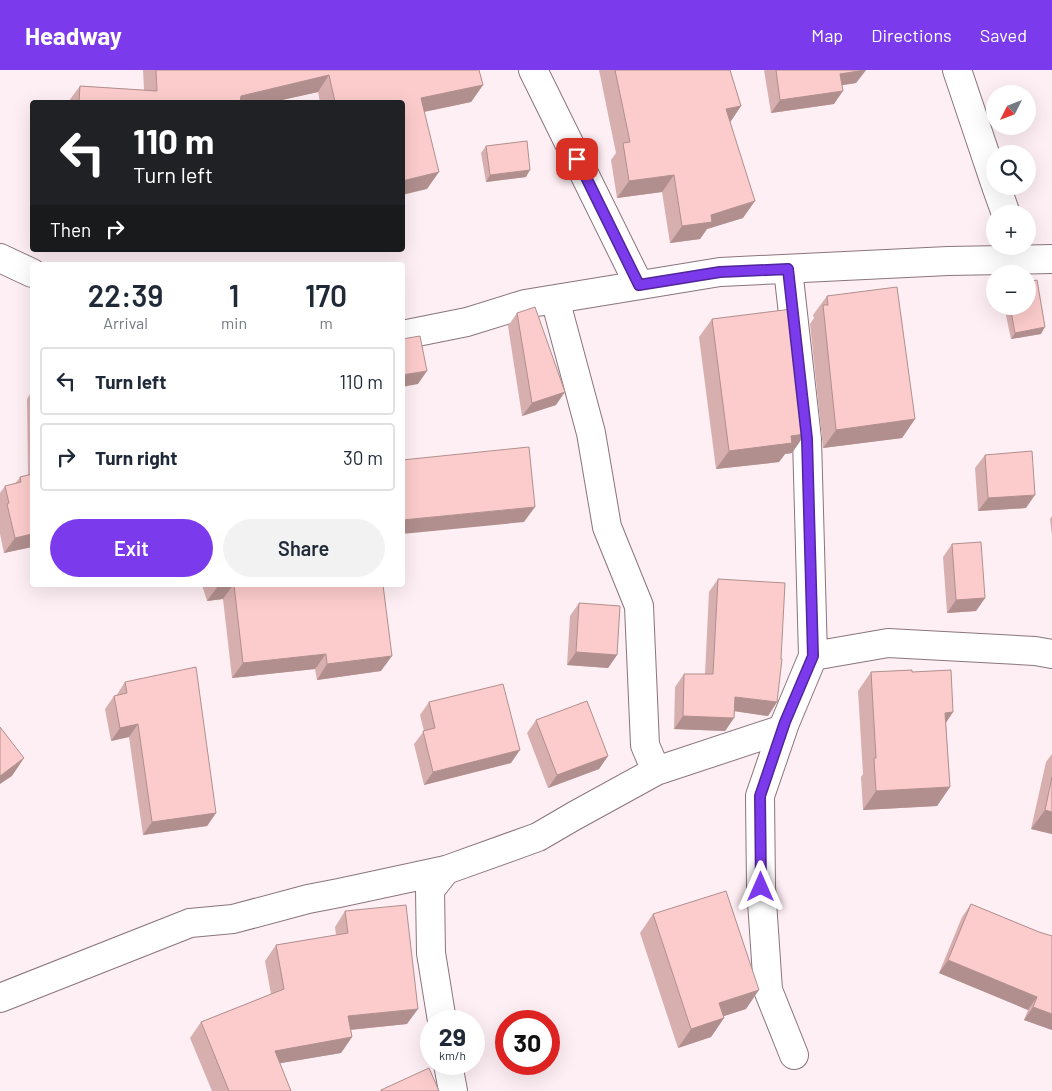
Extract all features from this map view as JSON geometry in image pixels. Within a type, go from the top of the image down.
[{"type":"street","points":[[533,70],[639,285]]},
{"type":"street","points":[[957,70],[986,156]]},
{"type":"street","points":[[405,334],[467,322],[525,304],[720,272],[948,261],[1001,255]]},
{"type":"street","points":[[1030,255],[1052,259]]},
{"type":"street","points":[[0,258],[30,272]]},
{"type":"street","points":[[788,269],[807,439],[813,656],[783,728],[760,796],[761,887],[768,990],[794,1055]]},
{"type":"street","points":[[556,299],[591,433],[607,528],[639,606],[645,744],[656,771]]},
{"type":"street","points":[[813,656],[888,643],[1035,651],[1052,654]]},
{"type":"street","points":[[0,998],[190,923],[233,919],[308,898],[446,870],[538,837],[656,771],[783,728]]},
{"type":"street","points":[[440,1010],[431,953],[430,890],[446,870]]},
{"type":"street","points":[[450,1075],[453,1091]]},
{"type":"building","points":[[156,70],[479,70],[483,85],[421,98],[439,172],[405,180],[405,100],[335,100],[329,75],[241,96],[240,100],[79,100],[80,86],[157,91]]},
{"type":"building","points":[[615,70],[730,70],[741,106],[726,109],[755,201],[711,215],[712,222],[682,226],[674,175],[629,181],[623,143],[630,142]]},
{"type":"building","points":[[776,70],[865,70],[840,74],[843,91],[780,100]]},
{"type":"building","points":[[527,141],[530,170],[490,175],[486,146]]},
{"type":"building","points":[[1036,280],[1045,327],[1015,333],[1012,315],[1036,315]]},
{"type":"building","points":[[897,287],[915,419],[836,430],[823,305],[828,305],[827,296]]},
{"type":"building","points":[[535,307],[565,392],[532,403],[517,313]]},
{"type":"building","points":[[792,309],[805,434],[791,436],[792,443],[729,451],[712,319]]},
{"type":"building","points":[[420,336],[427,371],[405,375],[405,338]]},
{"type":"building","points":[[529,447],[535,507],[405,520],[405,460]]},
{"type":"building","points":[[1032,451],[1035,495],[988,498],[985,455]]},
{"type":"building","points":[[30,474],[30,534],[15,538],[5,486],[21,482],[20,477]]},
{"type":"building","points":[[981,542],[985,598],[956,600],[952,544]]},
{"type":"building","points":[[718,579],[785,583],[782,659],[777,702],[735,697],[734,718],[683,716],[684,674],[713,674]]},
{"type":"building","points":[[234,587],[383,587],[392,656],[327,664],[326,654],[243,663]]},
{"type":"building","points":[[579,603],[620,606],[617,655],[576,652]]},
{"type":"building","points":[[196,667],[216,813],[152,822],[138,724],[120,728],[114,696],[127,693],[125,682]]},
{"type":"building","points":[[912,670],[912,672],[951,670],[953,712],[945,713],[950,787],[876,791],[871,672]]},
{"type":"building","points":[[503,684],[520,750],[433,772],[423,731],[435,728],[429,702]]},
{"type":"building","points":[[587,701],[608,756],[557,775],[536,720]]},
{"type":"building","points":[[0,727],[24,758],[0,776]]},
{"type":"building","points":[[1052,777],[1052,812],[1045,810]]},
{"type":"building","points":[[726,891],[759,990],[719,1003],[724,1018],[691,1029],[653,914]]},
{"type":"building","points":[[971,904],[1052,936],[1052,1014],[1033,1007],[1037,997],[948,960]]},
{"type":"building","points":[[406,905],[418,1009],[348,1016],[352,1037],[275,1051],[291,1091],[229,1091],[201,1022],[284,989],[276,945],[348,933],[345,911]]},
{"type":"building","points":[[420,1072],[420,1075],[432,1075],[439,1091],[381,1091]]},
{"type":"route","points":[[577,159],[639,285],[720,272],[788,269],[807,439],[813,656],[785,722],[760,796],[761,887]]}]
